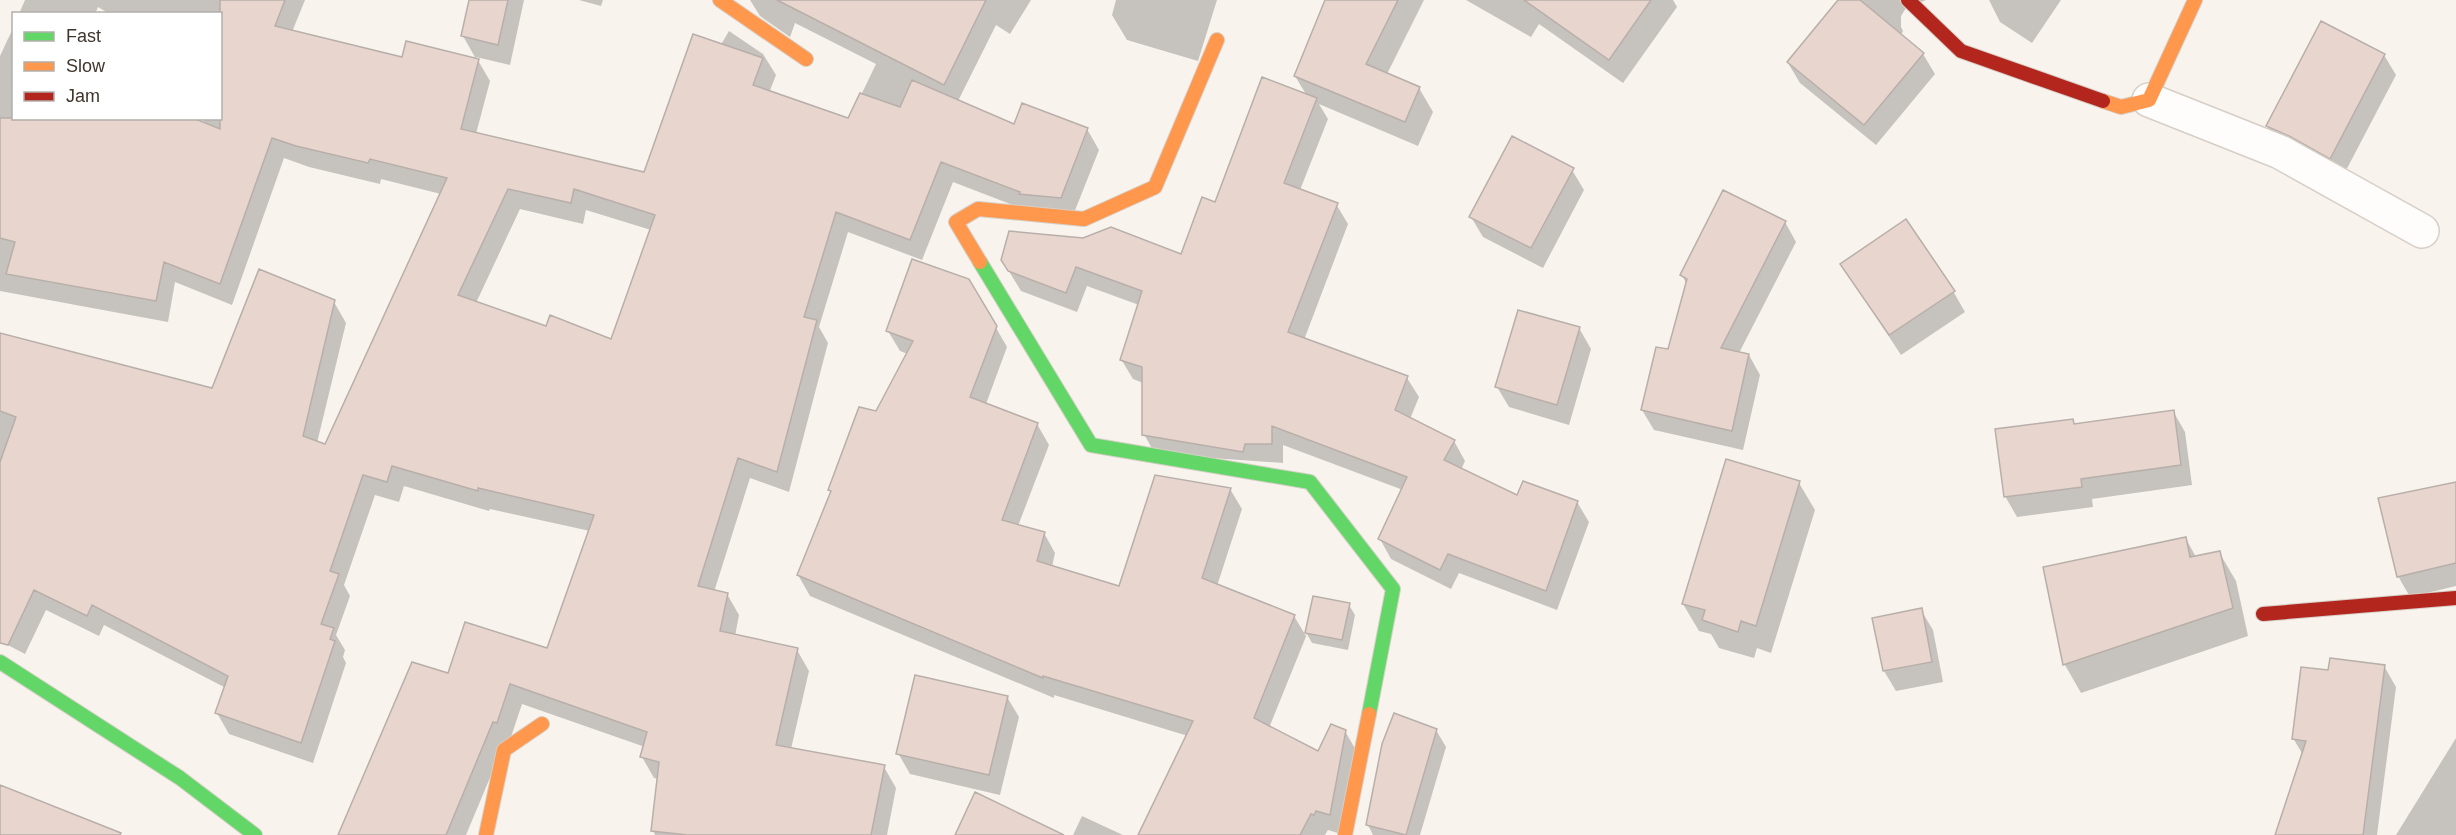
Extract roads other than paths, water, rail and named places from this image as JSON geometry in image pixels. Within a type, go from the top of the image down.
[{"type":"street","points":[[720,0],[806,59]]},
{"type":"street","points":[[1908,0],[1961,51],[2121,107],[2149,100],[2280,152],[2422,231]]},
{"type":"street","points":[[2149,100],[2195,0]]},
{"type":"street","points":[[1217,40],[1155,188],[1084,219],[978,209],[956,222],[1091,445],[1310,482],[1394,589],[1345,835]]},
{"type":"street","points":[[2264,614],[2456,598]]},
{"type":"street","points":[[0,662],[180,778],[255,835]]},
{"type":"street","points":[[486,835],[504,750],[542,724]]}]
